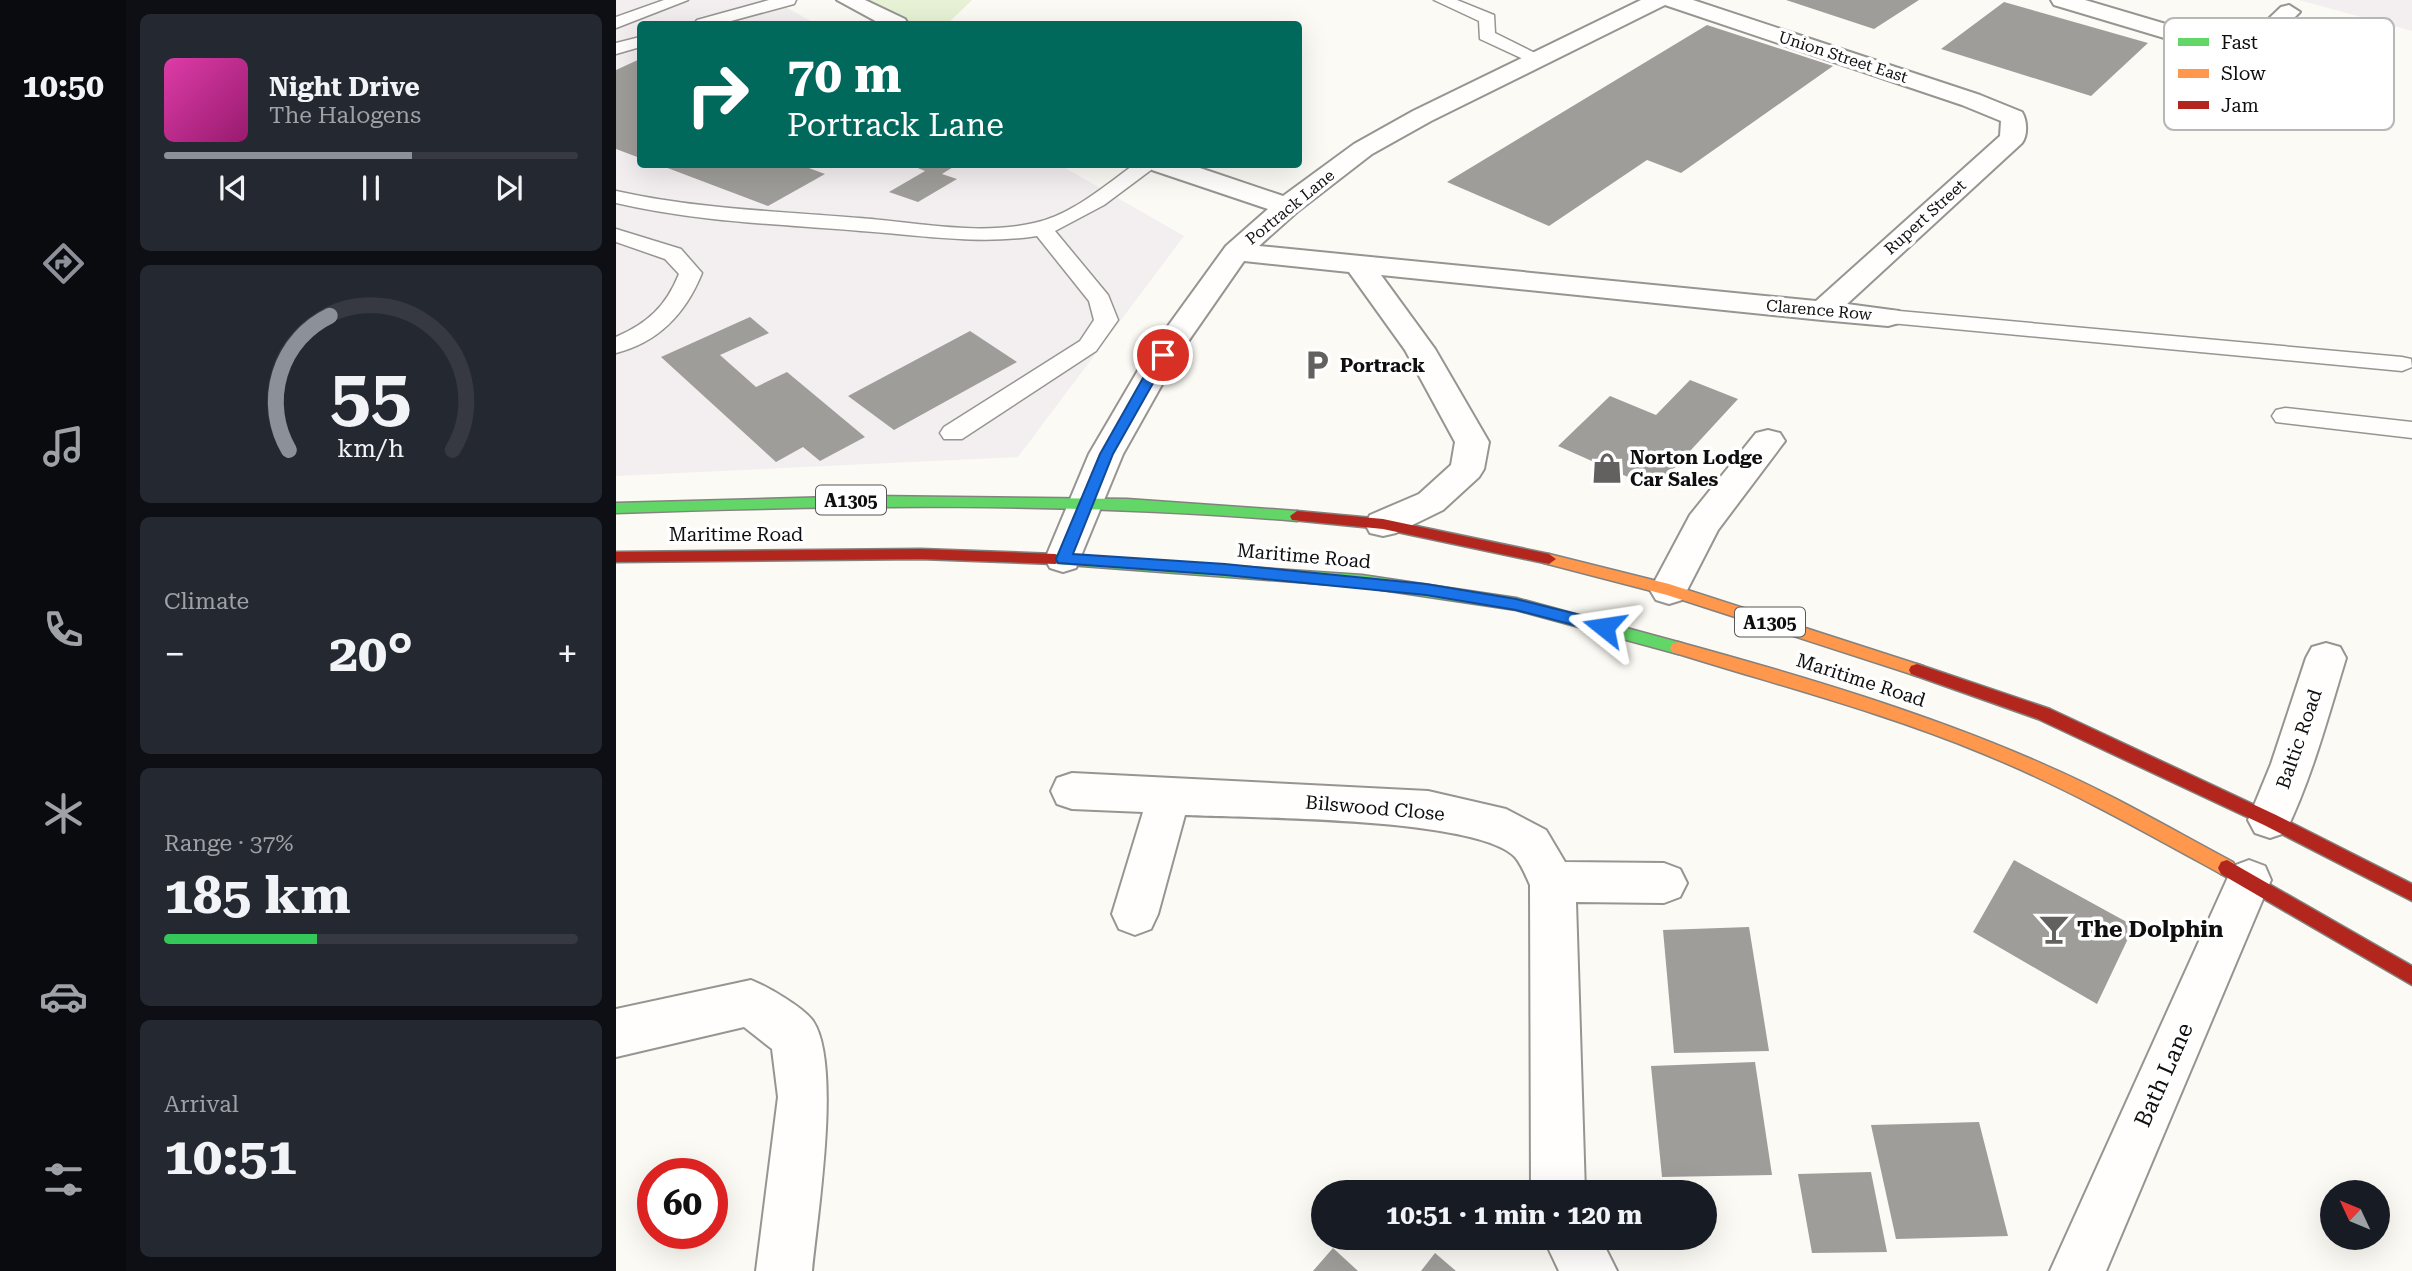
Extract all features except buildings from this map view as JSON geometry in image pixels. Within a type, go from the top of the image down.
[{"type":"main road","name":"Maritime Road","points":[[616,508],[888,499],[1207,507],[1383,524],[1540,557],[1669,590],[1855,648],[2044,714],[2270,820],[2412,893]]},
{"type":"main road","name":"Maritime Road","points":[[616,557],[920,554],[1063,559],[1225,569],[1426,589],[1516,604],[1764,671],[1923,722],[2087,792],[2249,880],[2412,976]]},
{"type":"street","points":[[848,0],[891,21]]},
{"type":"street","points":[[2062,0],[2164,31]]},
{"type":"street","name":"Portrack Lane","points":[[1063,559],[1107,454],[1163,355],[1236,252],[1287,205],[1363,149],[1422,116],[1540,60],[1652,1]]},
{"type":"street","name":"Union Street East","points":[[1652,1],[1971,100],[2013,117]]},
{"type":"street","points":[[2284,18],[2290,12]]},
{"type":"street","name":"Rupert Street","points":[[1822,311],[2013,138],[2013,117]]},
{"type":"street","points":[[1173,168],[1287,205]]},
{"type":"street","name":"Clarence Row","points":[[1236,252],[1888,317]]},
{"type":"street","points":[[1358,264],[1420,349],[1472,442],[1466,469],[1431,502],[1383,524]]},
{"type":"street","points":[[1669,590],[1703,524],[1768,441]]},
{"type":"street","name":"Baltic Road","points":[[2270,820],[2292,764],[2326,658]]},
{"type":"street","name":"Bilswood Close","points":[[1072,792],[1429,809],[1491,822],[1530,844],[1553,883],[1558,1180]]},
{"type":"street","points":[[1135,914],[1169,796]]},
{"type":"street","name":"Bath Lane","points":[[2078,1271],[2249,880]]},
{"type":"street","points":[[1553,883],[1664,883]]},
{"type":"street","points":[[616,1033],[751,1003],[795,1037],[803,1097],[784,1271]]},
{"type":"street","points":[[1577,1250],[1589,1271]]},
{"type":"lane","points":[[616,23],[680,0]]},
{"type":"lane","points":[[714,21],[788,0]]},
{"type":"lane","points":[[1442,0],[1488,19],[1486,35],[1540,60]]},
{"type":"lane","points":[[616,50],[637,43]]},
{"type":"lane","points":[[616,197],[682,208],[919,229],[1016,233],[1042,228],[1073,214],[1143,168]]},
{"type":"lane","points":[[953,433],[1088,346],[1106,320],[1100,300],[1042,228]]},
{"type":"lane","points":[[616,235],[673,254],[691,273],[680,302],[650,331],[616,345]]},
{"type":"lane","name":"Clarence Row","points":[[1888,317],[2409,362]]},
{"type":"lane","points":[[2285,416],[2412,430]]},
{"type":"shaded area","points":[[616,0],[773,0],[811,21],[637,21],[637,168],[1065,168],[1184,236],[1018,457],[616,476]]},
{"type":"shaded area","points":[[2299,0],[2412,0],[2412,31],[2394,26],[2394,18],[2365,18]]},
{"type":"green space","points":[[867,0],[972,0],[950,21],[909,21]]},
{"type":"traffic: fast","points":[[616,508],[871,501],[1042,502],[1127,504],[1297,516]]},
{"type":"traffic: fast","points":[[1055,559],[1362,581],[1516,604],[1678,648]]},
{"type":"traffic: slow","points":[[1549,559],[1669,590],[1917,670]]},
{"type":"traffic: slow","points":[[1678,648],[1835,694],[1988,748],[2088,792],[2227,868]]},
{"type":"traffic: jam","points":[[1297,516],[1383,524],[1549,559]]},
{"type":"traffic: jam","points":[[616,557],[921,554],[1055,559]]},
{"type":"traffic: jam","points":[[1917,670],[2044,714],[2270,820],[2412,893]]},
{"type":"traffic: jam","points":[[2227,868],[2412,976]]},
{"type":"place","name":"Portrack","points":[[1317,365]]},
{"type":"place","name":"Norton Lodge Car Sales","points":[[1607,468]]},
{"type":"place","name":"The Dolphin","points":[[2054,929]]},
{"type":"route","points":[[1163,355],[1107,454],[1063,559],[1225,569],[1426,589],[1516,604],[1604,627]]}]
